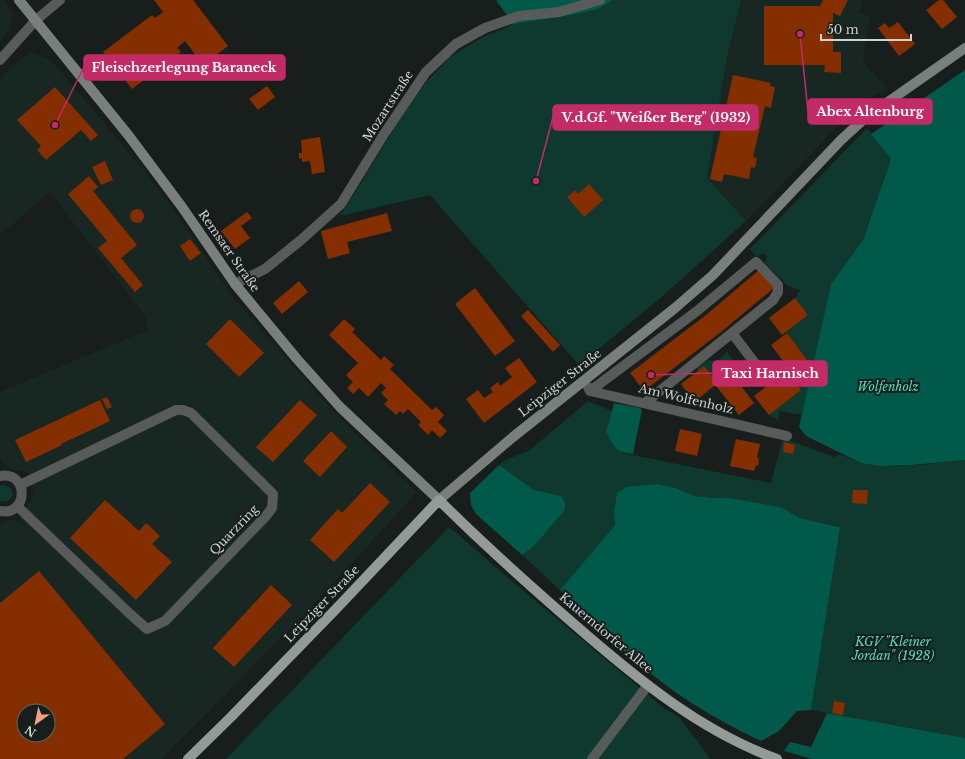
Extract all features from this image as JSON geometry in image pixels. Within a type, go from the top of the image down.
[{"type":"main road","name":"Kauerndorfer Allee","points":[[439,500],[531,587],[613,658],[648,685],[692,717],[716,731],[741,744],[777,759]]},
{"type":"main road","name":"Leipziger Straße","points":[[188,759],[232,717],[439,500]]},
{"type":"street","name":"Remsaer Straße","points":[[19,0],[129,136],[182,207],[235,284],[297,359],[340,407],[439,500]]},
{"type":"street","points":[[0,60],[36,20],[60,0]]},
{"type":"street","name":"Mozartstraße","points":[[235,284],[265,269],[302,240],[341,204],[384,134],[426,72],[456,44],[485,28],[520,16],[559,12],[600,0]]},
{"type":"street","name":"Leipziger Straße","points":[[439,500],[508,441],[675,308],[713,275],[841,140],[864,118],[965,48]]},
{"type":"street","name":"Leipziger Straße","points":[[590,391],[697,311],[756,262],[778,285],[778,292],[773,300],[645,402]]},
{"type":"street","points":[[732,333],[763,374]]},
{"type":"street","points":[[583,382],[590,391]]},
{"type":"street","name":"Am Wolfenholz","points":[[590,391],[645,402],[787,436]]},
{"type":"street","name":"Quarzring","points":[[17,506],[129,613],[148,628],[165,621],[266,516],[272,508],[273,494],[191,413],[183,410],[176,410],[20,485]]},
{"type":"street","points":[[0,476],[12,477],[20,485],[22,496],[17,506],[8,511],[0,511]]},
{"type":"street","points":[[592,759],[648,685]]},
{"type":"shaded area","points":[[0,0],[4,0],[13,15],[7,33],[0,42]]},
{"type":"shaded area","points":[[741,0],[864,0],[859,12],[870,18],[863,62],[888,89],[875,95],[839,125],[746,221],[707,178],[727,57]]},
{"type":"shaded area","points":[[31,52],[47,58],[58,68],[146,173],[169,203],[233,297],[334,412],[417,492],[332,585],[162,759],[0,759],[0,525],[8,520],[18,521],[33,533],[20,518],[34,495],[28,472],[14,470],[3,463],[0,458],[0,392],[148,330],[146,317],[50,192],[0,235],[0,79],[10,68]]},
{"type":"green space","points":[[497,0],[613,0],[598,9],[578,14],[514,24]]},
{"type":"green space","points":[[613,0],[741,0],[727,57],[707,178],[746,221],[663,296],[579,365],[430,195],[340,216],[399,120],[427,81],[450,57],[481,38],[514,24],[578,14],[598,9]]},
{"type":"green space","name":"Wolfenholz","points":[[965,70],[965,460],[912,465],[881,466],[861,463],[806,436],[799,427],[831,284],[863,240],[891,159],[871,134]]},
{"type":"green space","points":[[867,128],[891,159],[863,240],[831,284],[802,415],[780,411],[778,420],[769,415],[801,390],[786,371],[789,369],[792,373],[808,361],[786,332],[808,315],[795,298],[800,290],[788,286],[764,262],[767,257],[763,253],[757,257],[750,249]]},
{"type":"green space","points":[[727,352],[743,373],[750,367],[758,377],[757,382],[751,387],[746,380],[736,380],[719,385],[705,367],[697,372],[697,367],[708,360],[717,361]]},
{"type":"green space","name":"KGV \"Kleiner Jordan\" (1928)","points":[[588,401],[612,411],[606,432],[623,453],[771,483],[783,438],[834,457],[840,454],[857,462],[876,465],[901,466],[965,460],[965,738],[811,710],[839,526],[800,518],[779,507],[730,498],[694,496],[676,488],[614,512],[615,525],[560,590],[522,555],[533,547],[565,503],[562,498],[549,493],[534,490],[499,465],[506,460],[530,450]]},
{"type":"green space","points":[[614,403],[640,408],[642,410],[633,454],[618,450],[613,445],[606,432]]},
{"type":"green space","points":[[499,465],[534,490],[562,497],[565,503],[565,510],[533,547],[522,555],[476,514],[471,505],[470,493]]},
{"type":"green space","points":[[657,484],[676,488],[694,496],[730,498],[780,507],[800,518],[840,527],[811,710],[797,711],[779,731],[761,741],[731,726],[675,692],[637,662],[560,590],[615,525],[614,512],[617,493],[626,487]]},
{"type":"green space","points":[[4,485],[11,488],[13,495],[11,499],[6,502],[0,501],[0,486]]},
{"type":"green space","points":[[448,528],[453,530],[665,709],[679,717],[711,759],[226,759]]},
{"type":"green space","points":[[827,713],[965,738],[965,759],[812,759],[784,751],[790,742],[811,747]]},
{"type":"building","points":[[154,0],[193,0],[228,46],[203,65],[185,41],[177,48],[181,52],[132,89],[103,52],[152,15],[155,18],[163,12]]},
{"type":"building","points":[[823,0],[848,0],[840,16],[833,13],[833,52],[841,52],[841,73],[824,72],[825,65],[764,65],[764,6],[820,6]]},
{"type":"building","points":[[939,0],[943,0],[957,17],[942,29],[926,10]]},
{"type":"building","points":[[898,22],[915,44],[899,56],[878,28],[885,23],[889,28]]},
{"type":"building","points":[[733,75],[771,83],[770,86],[775,87],[771,108],[765,106],[753,157],[757,158],[755,168],[751,167],[749,179],[724,174],[722,182],[710,179]]},
{"type":"building","points":[[267,86],[275,97],[258,110],[249,99]]},
{"type":"building","points":[[55,87],[98,135],[91,141],[81,130],[46,160],[37,150],[41,146],[17,120]]},
{"type":"building","points":[[320,137],[325,172],[312,174],[310,161],[302,162],[302,158],[299,159],[299,153],[302,153],[301,140]]},
{"type":"building","points":[[105,161],[113,180],[101,185],[92,167]]},
{"type":"building","points":[[89,176],[98,187],[93,191],[137,245],[121,258],[143,285],[135,292],[98,248],[107,241],[68,194]]},
{"type":"building","points":[[589,184],[603,200],[584,217],[567,197],[575,190],[578,194]]},
{"type":"building","points":[[134,209],[140,209],[144,213],[144,219],[140,223],[134,223],[130,219],[130,213]]},
{"type":"building","points":[[247,212],[252,218],[241,226],[250,238],[235,249],[221,231]]},
{"type":"building","points":[[387,213],[392,231],[347,242],[350,253],[328,259],[321,231]]},
{"type":"building","points":[[190,239],[201,253],[190,261],[180,246]]},
{"type":"building","points":[[759,270],[774,288],[721,332],[644,391],[630,373],[706,315]]},
{"type":"building","points":[[299,281],[308,292],[282,314],[273,303]]},
{"type":"building","points":[[475,288],[515,341],[495,356],[455,304]]},
{"type":"building","points":[[795,298],[808,315],[782,335],[769,318]]},
{"type":"building","points":[[528,310],[560,345],[553,352],[521,316]]},
{"type":"building","points":[[230,319],[264,353],[239,377],[206,344]]},
{"type":"building","points":[[344,319],[355,329],[352,332],[381,360],[384,356],[394,365],[390,369],[432,410],[436,407],[444,415],[438,422],[447,431],[440,438],[432,430],[428,435],[418,425],[421,422],[408,409],[403,414],[400,411],[396,415],[384,404],[388,400],[381,393],[386,388],[381,383],[368,397],[359,388],[353,394],[347,388],[353,382],[346,375],[358,363],[329,335]]},
{"type":"building","points":[[787,333],[808,361],[792,373],[771,345]]},
{"type":"building","points":[[519,358],[537,382],[484,423],[466,399],[478,390],[484,398],[493,392],[490,388],[498,382],[500,386],[512,377],[505,368]]},
{"type":"building","points":[[704,366],[718,383],[694,402],[681,384]]},
{"type":"building","points":[[786,371],[801,390],[769,415],[754,396]]},
{"type":"building","points":[[732,374],[754,403],[739,415],[716,386]]},
{"type":"building","points":[[107,397],[112,407],[107,409],[102,399]]},
{"type":"building","points":[[100,400],[110,421],[26,462],[15,440]]},
{"type":"building","points":[[300,400],[317,415],[273,462],[256,447]]},
{"type":"building","points":[[680,429],[702,434],[697,456],[675,451]]},
{"type":"building","points":[[331,431],[347,447],[320,477],[303,461]]},
{"type":"building","points":[[736,439],[760,444],[757,458],[759,458],[758,466],[756,465],[754,471],[730,466]]},
{"type":"building","points":[[784,442],[795,445],[793,454],[783,452]]},
{"type":"building","points":[[370,483],[390,502],[334,562],[310,540],[338,509],[342,513]]},
{"type":"building","points":[[853,490],[868,490],[867,504],[852,503]]},
{"type":"building","points":[[105,500],[139,531],[146,523],[160,536],[152,544],[172,562],[136,600],[70,538]]},
{"type":"building","points":[[39,571],[165,724],[123,759],[0,759],[0,603]]},
{"type":"building","points":[[271,585],[292,605],[234,667],[213,648]]},
{"type":"building","points":[[834,701],[845,703],[843,715],[832,713]]},
{"type":"place","name":"Abex Altenburg","points":[[800,34]]},
{"type":"place","name":"Fleischzerlegung Baraneck","points":[[55,125]]},
{"type":"place","name":"V.d.Gf. \"Weißer Berg\" (1932)","points":[[536,181]]},
{"type":"place","name":"Taxi Harnisch","points":[[651,375]]}]
